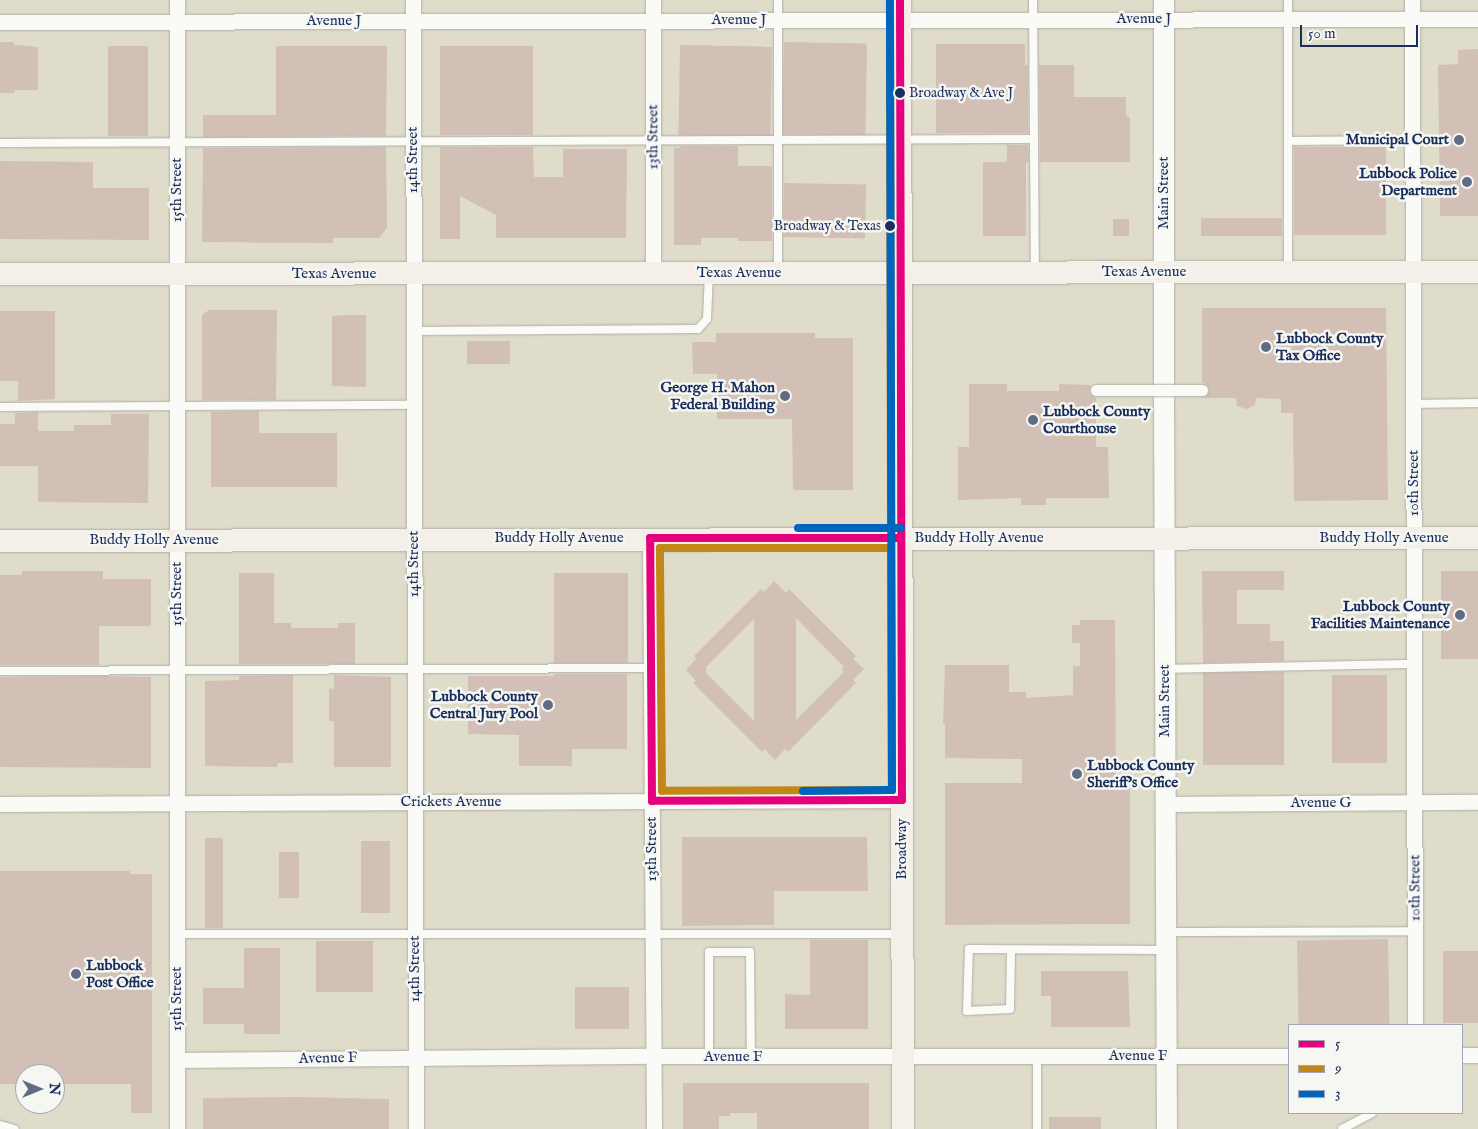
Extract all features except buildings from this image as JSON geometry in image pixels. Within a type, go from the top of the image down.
[{"type":"main road","name":"Broadway","points":[[900,10],[903,1129]]},
{"type":"main road","name":"Texas Avenue","points":[[0,274],[1478,272]]},
{"type":"main road","name":"Buddy Holly Avenue","points":[[0,541],[650,538],[1478,538]]},
{"type":"street","name":"15th Street","points":[[176,0],[177,1129]]},
{"type":"street","name":"14th Street","points":[[413,0],[416,1129]]},
{"type":"street","name":"13th Street","points":[[652,0],[653,273]]},
{"type":"street","name":"10th Street","points":[[1412,0],[1415,1024]]},
{"type":"street","name":"Avenue J","points":[[0,22],[778,20],[900,10],[1034,19],[1164,10],[1288,19],[1478,19]]},
{"type":"street","name":"Main Street","points":[[1164,10],[1167,1129]]},
{"type":"street","points":[[1096,390],[1202,390]]},
{"type":"street","name":"13th Street","points":[[650,538],[654,1129]]},
{"type":"street","name":"Crickets Avenue","points":[[0,804],[902,800]]},
{"type":"street","name":"Avenue G","points":[[1165,804],[1478,802]]},
{"type":"street","points":[[1463,1056],[1478,1055]]},
{"type":"street","name":"Avenue F","points":[[177,1060],[654,1056],[1288,1056]]},
{"type":"lane","points":[[778,0],[778,273]]},
{"type":"lane","points":[[1033,0],[1035,272]]},
{"type":"lane","points":[[1288,0],[1288,272]]},
{"type":"lane","points":[[0,142],[1034,139]]},
{"type":"lane","points":[[1288,141],[1412,140]]},
{"type":"lane","points":[[414,331],[698,329],[707,319],[709,273]]},
{"type":"lane","points":[[1413,404],[1478,403]]},
{"type":"lane","points":[[0,407],[414,405]]},
{"type":"lane","points":[[1165,669],[1414,664]]},
{"type":"lane","points":[[0,671],[651,668]]},
{"type":"lane","points":[[1011,951],[1010,1009],[967,1010],[969,950],[1011,951],[1166,941],[1415,932]]},
{"type":"lane","points":[[177,934],[902,934]]},
{"type":"lane","points":[[709,1057],[709,952],[750,952],[751,1057]]},
{"type":"lane","points":[[1037,1056],[1037,1129]]},
{"type":"lane","points":[[1342,1129],[1370,1114]]},
{"type":"lane","points":[[0,1125],[14,1129]]},
{"type":"transit line","name":"9","points":[[890,0],[891,528]]},
{"type":"transit line","name":"3","points":[[803,791],[892,790],[890,0]]},
{"type":"transit line","name":"5","points":[[900,0],[902,800],[652,801],[650,538],[901,538]]},
{"type":"transit line","name":"3","points":[[798,528],[901,528]]},
{"type":"transit line","name":"9","points":[[660,548],[891,548],[892,790],[662,791],[660,548]]},
{"type":"place","name":"Broadway & Ave J","points":[[900,93]]},
{"type":"place","name":"Municipal Court","points":[[1459,140]]},
{"type":"place","name":"Lubbock Police Department","points":[[1467,182]]},
{"type":"place","name":"Broadway & Texas","points":[[890,226]]},
{"type":"place","name":"Lubbock County Tax Office","points":[[1266,347]]},
{"type":"place","name":"George H. Mahon Federal Building","points":[[785,396]]},
{"type":"place","name":"Lubbock County Courthouse","points":[[1033,420]]},
{"type":"place","name":"Lubbock County Facilities Maintenance","points":[[1460,615]]},
{"type":"place","name":"Lubbock County Central Jury Pool","points":[[548,705]]},
{"type":"place","name":"Lubbock County Sheriff's Office","points":[[1077,774]]},
{"type":"place","name":"Lubbock Post Office","points":[[76,974]]}]
